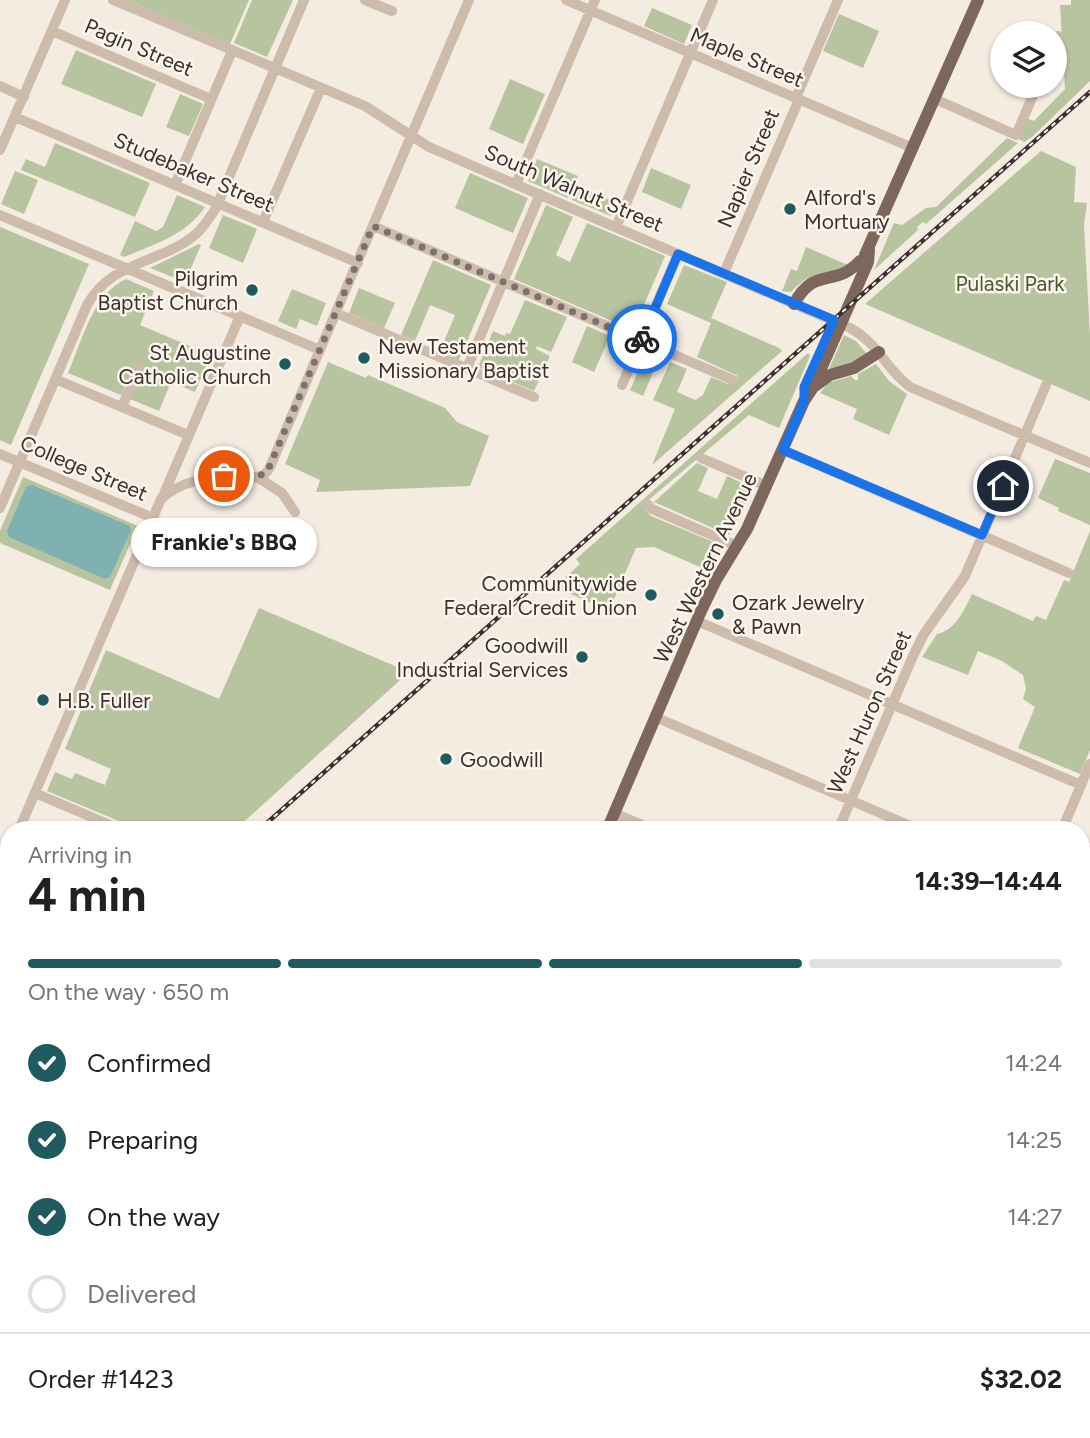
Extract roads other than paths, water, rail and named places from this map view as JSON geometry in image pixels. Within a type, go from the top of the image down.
[{"type":"main road","name":"West Western Avenue","points":[[611,821],[716,580],[737,546],[812,389],[860,261],[869,250],[978,0]]},
{"type":"main road","name":"West Western Avenue","points":[[804,401],[804,387],[868,262],[869,250]]},
{"type":"main road","points":[[794,304],[800,293],[813,281],[845,274],[860,261]]},
{"type":"main road","points":[[812,389],[830,375],[854,368],[879,352]]},
{"type":"street","points":[[0,150],[65,0]]},
{"type":"street","name":"South Walnut Street","points":[[113,0],[365,106],[411,137],[837,322],[869,340],[898,377],[910,387],[1090,463]]},
{"type":"street","points":[[0,508],[92,297],[105,282],[125,268],[184,242],[204,225],[218,203],[304,0]]},
{"type":"street","points":[[365,0],[392,11]]},
{"type":"street","points":[[162,499],[177,488],[202,480],[226,476],[257,477],[267,472],[469,0]]},
{"type":"street","name":"Maple Street","points":[[566,0],[593,5],[691,53],[914,148]]},
{"type":"street","points":[[616,227],[713,0]]},
{"type":"street","name":"Napier Street","points":[[724,274],[838,0]]},
{"type":"street","points":[[516,184],[593,5]]},
{"type":"street","name":"Pagin Street","points":[[52,31],[211,99]]},
{"type":"street","points":[[175,185],[232,51]]},
{"type":"street","points":[[0,86],[24,97]]},
{"type":"street","points":[[263,222],[321,88]]},
{"type":"street","points":[[935,100],[1016,135],[1032,98]]},
{"type":"street","name":"Studebaker Street","points":[[15,117],[358,263]]},
{"type":"street","points":[[467,368],[540,194]]},
{"type":"street","points":[[0,215],[320,350]]},
{"type":"street","points":[[373,226],[733,380]]},
{"type":"street","points":[[622,385],[678,254]]},
{"type":"street","points":[[336,313],[534,397]]},
{"type":"street","points":[[23,821],[240,316]]},
{"type":"street","points":[[122,407],[139,366]]},
{"type":"street","points":[[55,379],[188,435]]},
{"type":"street","name":"West Huron Street","points":[[842,821],[924,634],[959,587],[1046,385]]},
{"type":"street","points":[[783,450],[1069,573]]},
{"type":"street","name":"College Street","points":[[0,454],[153,518]]},
{"type":"street","points":[[701,458],[767,486]]},
{"type":"street","points":[[257,477],[282,493],[295,512]]},
{"type":"street","points":[[647,504],[652,509],[737,546]]},
{"type":"street","points":[[697,621],[1081,785]]},
{"type":"street","points":[[655,717],[899,821]]},
{"type":"street","points":[[1066,821],[1090,764]]},
{"type":"street","points":[[35,793],[101,821]]},
{"type":"street","points":[[614,813],[633,821]]},
{"type":"water","points":[[32,485],[130,526],[131,530],[110,577],[105,579],[9,537],[7,531],[26,487]]},
{"type":"railway","points":[[269,821],[1090,92]]},
{"type":"place","name":"Alford's Mortuary","points":[[790,209]]},
{"type":"place","name":"Pilgrim Baptist Church","points":[[252,290]]},
{"type":"place","name":"New Testament Missionary Baptist","points":[[364,358]]},
{"type":"place","name":"St Augustine Catholic Church","points":[[285,364]]},
{"type":"place","name":"Frankie's BBQ","points":[[224,476]]},
{"type":"place","name":"Communitywide Federal Credit Union","points":[[651,595]]},
{"type":"place","name":"Ozark Jewelry & Pawn","points":[[718,614]]},
{"type":"place","name":"Goodwill Industrial Services","points":[[582,657]]},
{"type":"place","name":"H.B. Fuller","points":[[43,700]]},
{"type":"place","name":"Goodwill","points":[[446,759]]},
{"type":"park label","name":"Pulaski Park","points":[[1010,283]]}]
